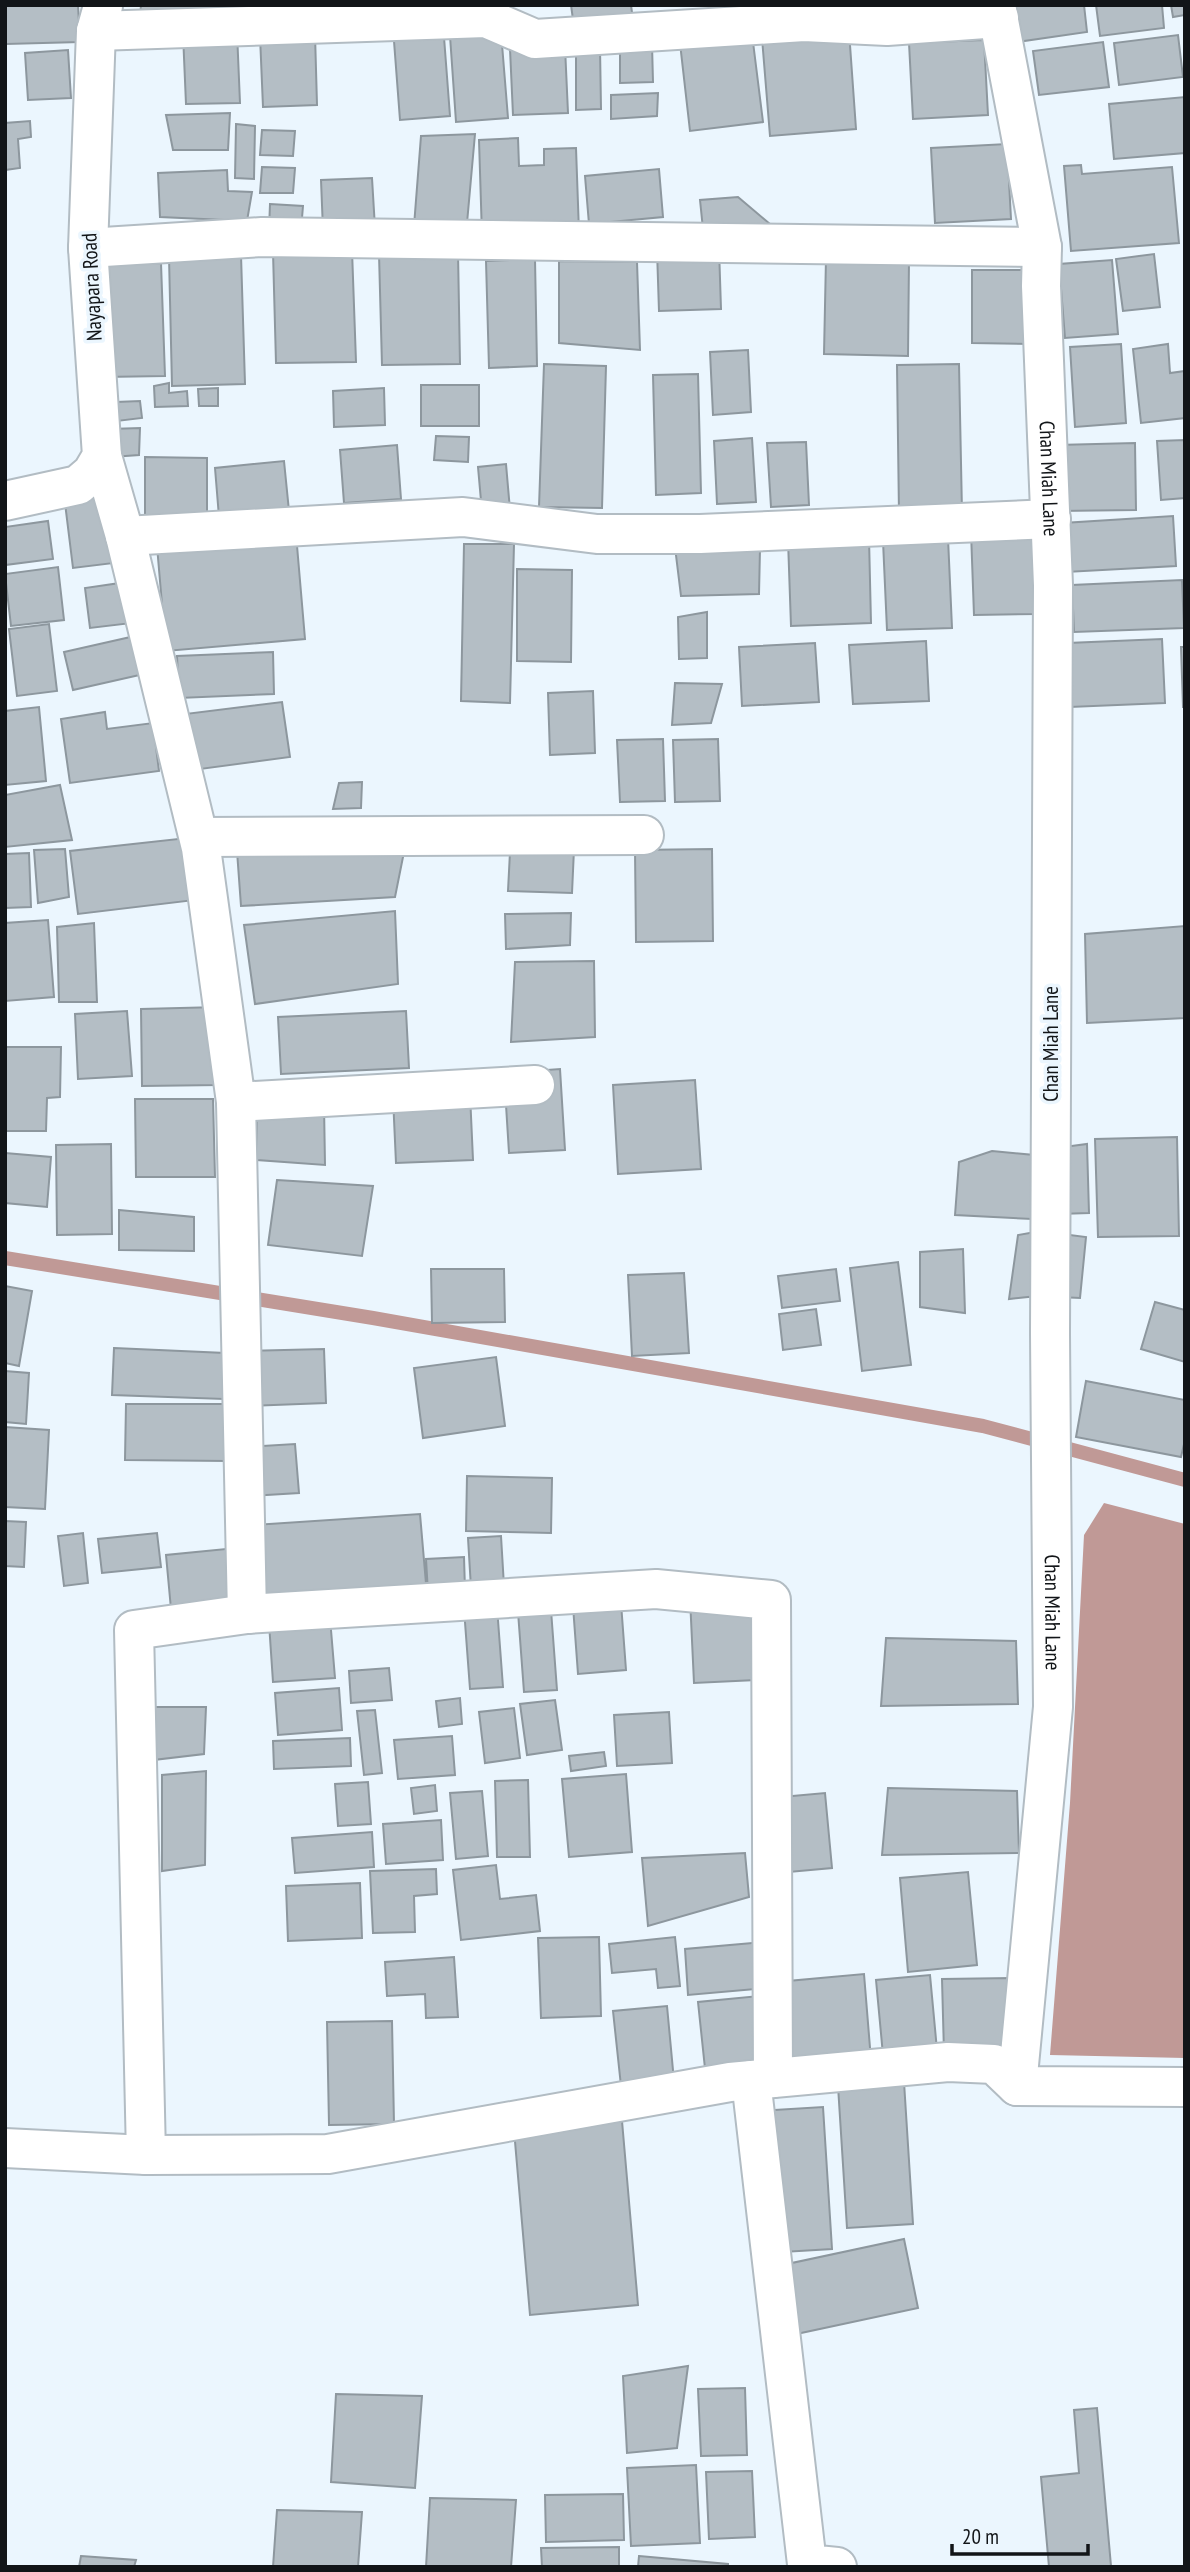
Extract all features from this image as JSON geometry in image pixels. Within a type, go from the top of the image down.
[{"type":"street","points":[[100,18],[486,18],[535,39],[804,22],[887,26],[997,12]]},
{"type":"street","name":"Chan Miah Lane","points":[[997,12],[1042,247],[1041,286],[1053,599],[1050,1348],[1053,1707],[1017,2086]]},
{"type":"street","name":"Nayapara Road","points":[[100,18],[88,248],[103,456],[198,837],[236,1102],[247,1614]]},
{"type":"street","points":[[88,248],[262,237],[1042,247]]},
{"type":"street","points":[[5,501],[78,485],[92,473],[103,456]]},
{"type":"street","points":[[125,536],[463,517],[597,534],[674,534],[1051,519]]},
{"type":"street","points":[[198,837],[644,835]]},
{"type":"street","points":[[236,1102],[535,1085]]},
{"type":"street","points":[[146,2155],[134,1630],[247,1614],[656,1589],[771,1600],[762,2079],[807,2564],[837,2567]]},
{"type":"street","points":[[5,2148],[146,2155],[328,2154],[762,2079],[960,2063],[995,2064],[1017,2086],[1185,2087]]},
{"type":"shaded area","points":[[1104,1503],[1185,1524],[1185,2058],[1050,2055],[1070,1803],[1084,1535]]},
{"type":"building","points":[[5,5],[78,5],[80,42],[6,44]]},
{"type":"building","points":[[141,5],[279,5],[280,15],[140,16]]},
{"type":"building","points":[[571,5],[631,5],[633,20],[574,27]]},
{"type":"building","points":[[1012,5],[1084,5],[1087,32],[1017,42]]},
{"type":"building","points":[[1096,5],[1162,5],[1164,28],[1100,36]]},
{"type":"building","points":[[1171,5],[1185,5],[1185,15],[1173,17]]},
{"type":"building","points":[[443,24],[450,116],[400,120],[393,28]]},
{"type":"building","points":[[849,31],[856,129],[770,136],[762,38]]},
{"type":"building","points":[[237,32],[240,103],[186,104],[183,34]]},
{"type":"building","points":[[501,32],[508,118],[456,122],[450,36]]},
{"type":"building","points":[[315,34],[317,105],[263,107],[260,36]]},
{"type":"building","points":[[752,34],[763,122],[690,131],[680,43]]},
{"type":"building","points":[[1178,35],[1183,77],[1119,85],[1114,43]]},
{"type":"building","points":[[984,40],[988,115],[913,119],[909,43]]},
{"type":"building","points":[[1103,42],[1109,87],[1039,95],[1033,51]]},
{"type":"building","points":[[652,44],[653,82],[620,83],[620,45]]},
{"type":"building","points":[[565,47],[568,113],[513,115],[510,49]]},
{"type":"building","points":[[600,47],[601,109],[576,110],[576,48]]},
{"type":"building","points":[[68,50],[71,98],[28,100],[25,53]]},
{"type":"building","points":[[658,93],[657,116],[611,119],[611,95]]},
{"type":"building","points":[[1185,97],[1185,153],[1114,159],[1109,104]]},
{"type":"building","points":[[230,113],[228,150],[173,150],[166,115]]},
{"type":"building","points":[[30,121],[31,137],[18,139],[20,168],[5,170],[5,123]]},
{"type":"building","points":[[236,124],[255,126],[254,179],[235,178]]},
{"type":"building","points":[[262,130],[295,131],[293,156],[260,155]]},
{"type":"building","points":[[475,134],[467,223],[414,226],[421,136]]},
{"type":"building","points":[[518,138],[519,166],[544,165],[544,149],[576,148],[579,232],[482,236],[479,140]]},
{"type":"building","points":[[1007,144],[1011,219],[935,223],[931,148]]},
{"type":"building","points":[[1081,165],[1082,174],[1172,167],[1179,243],[1071,251],[1064,166]]},
{"type":"building","points":[[262,167],[295,168],[293,193],[260,193]]},
{"type":"building","points":[[659,169],[663,217],[589,224],[585,176]]},
{"type":"building","points":[[227,170],[228,191],[252,192],[247,221],[160,217],[158,173]]},
{"type":"building","points":[[372,178],[375,228],[323,230],[321,180]]},
{"type":"building","points":[[738,197],[783,235],[703,229],[700,200]]},
{"type":"building","points":[[270,204],[303,206],[301,230],[269,230]]},
{"type":"building","points":[[719,248],[721,309],[659,311],[657,250]]},
{"type":"building","points":[[352,250],[356,362],[276,363],[273,252]]},
{"type":"building","points":[[458,252],[460,364],[382,365],[379,254]]},
{"type":"building","points":[[1154,254],[1160,307],[1123,311],[1116,259]]},
{"type":"building","points":[[241,255],[245,384],[172,386],[169,257]]},
{"type":"building","points":[[826,258],[909,260],[908,356],[824,354]]},
{"type":"building","points":[[535,259],[537,366],[489,368],[486,261]]},
{"type":"building","points":[[1112,260],[1118,334],[1065,338],[1059,264]]},
{"type":"building","points":[[559,261],[637,262],[640,350],[559,343]]},
{"type":"building","points":[[161,263],[165,376],[103,377],[99,264]]},
{"type":"building","points":[[972,270],[1032,270],[1032,344],[972,343]]},
{"type":"building","points":[[1121,344],[1126,423],[1075,427],[1070,347]]},
{"type":"building","points":[[1168,344],[1170,373],[1185,371],[1185,418],[1141,423],[1133,349]]},
{"type":"building","points":[[748,350],[751,412],[713,415],[710,352]]},
{"type":"building","points":[[544,364],[606,366],[602,508],[539,507]]},
{"type":"building","points":[[959,364],[962,512],[899,514],[897,365]]},
{"type":"building","points":[[698,374],[701,493],[656,495],[653,375]]},
{"type":"building","points":[[169,383],[169,393],[187,391],[188,406],[155,407],[154,386]]},
{"type":"building","points":[[421,385],[479,385],[479,426],[421,426]]},
{"type":"building","points":[[218,388],[218,406],[199,406],[198,389]]},
{"type":"building","points":[[384,388],[385,425],[334,427],[333,391]]},
{"type":"building","points":[[140,401],[142,418],[117,421],[116,402]]},
{"type":"building","points":[[140,428],[139,455],[112,457],[110,429]]},
{"type":"building","points":[[436,436],[469,437],[468,462],[434,460]]},
{"type":"building","points":[[752,438],[756,502],[717,504],[714,441]]},
{"type":"building","points":[[1185,440],[1185,498],[1161,500],[1157,441]]},
{"type":"building","points":[[806,442],[809,505],[771,507],[767,443]]},
{"type":"building","points":[[1135,443],[1136,510],[1058,511],[1057,445]]},
{"type":"building","points":[[397,445],[401,499],[344,503],[340,450]]},
{"type":"building","points":[[145,457],[207,458],[207,521],[145,521]]},
{"type":"building","points":[[284,461],[289,511],[219,517],[215,468]]},
{"type":"building","points":[[506,464],[510,510],[482,512],[478,467]]},
{"type":"building","points":[[104,490],[114,563],[73,568],[64,495]]},
{"type":"building","points":[[1173,516],[1176,566],[1066,572],[1063,523]]},
{"type":"building","points":[[48,521],[53,559],[5,565],[5,527]]},
{"type":"building","points":[[1035,530],[1037,614],[974,615],[971,532]]},
{"type":"building","points":[[296,534],[305,639],[166,651],[157,546]]},
{"type":"building","points":[[869,538],[871,623],[791,626],[788,540]]},
{"type":"building","points":[[948,538],[952,628],[887,630],[883,541]]},
{"type":"building","points":[[464,544],[514,544],[510,703],[461,701]]},
{"type":"building","points":[[675,547],[760,549],[759,594],[681,596]]},
{"type":"building","points":[[58,567],[64,620],[11,626],[5,574]]},
{"type":"building","points":[[517,569],[572,570],[571,662],[517,661]]},
{"type":"building","points":[[1182,580],[1184,628],[1074,632],[1072,585]]},
{"type":"building","points":[[127,582],[132,623],[90,628],[85,588]]},
{"type":"building","points":[[707,612],[707,658],[679,659],[678,617]]},
{"type":"building","points":[[49,624],[57,691],[17,696],[9,629]]},
{"type":"building","points":[[135,636],[144,674],[73,690],[64,652]]},
{"type":"building","points":[[1162,639],[1165,703],[1070,707],[1068,643]]},
{"type":"building","points":[[926,641],[929,701],[853,704],[849,645]]},
{"type":"building","points":[[815,643],[819,702],[742,706],[739,647]]},
{"type":"building","points":[[1181,647],[1185,647],[1185,707],[1183,707]]},
{"type":"building","points":[[273,652],[274,694],[179,698],[177,656]]},
{"type":"building","points":[[675,683],[722,684],[711,723],[672,725]]},
{"type":"building","points":[[593,691],[595,753],[550,755],[548,693]]},
{"type":"building","points":[[282,702],[290,757],[193,770],[185,714]]},
{"type":"building","points":[[39,707],[46,781],[5,785],[5,711]]},
{"type":"building","points":[[105,712],[107,729],[153,723],[159,771],[70,783],[61,719]]},
{"type":"building","points":[[663,739],[665,801],[620,802],[617,740]]},
{"type":"building","points":[[718,739],[720,801],[675,802],[673,740]]},
{"type":"building","points":[[362,782],[361,808],[333,809],[339,783]]},
{"type":"building","points":[[60,785],[72,840],[5,847],[5,795]]},
{"type":"building","points":[[187,838],[195,900],[78,914],[70,851]]},
{"type":"building","points":[[65,849],[69,897],[38,903],[34,850]]},
{"type":"building","points":[[574,849],[572,893],[508,891],[510,852]]},
{"type":"building","points":[[712,849],[713,941],[636,942],[635,850]]},
{"type":"building","points":[[237,851],[404,852],[395,897],[241,906]]},
{"type":"building","points":[[29,853],[31,907],[5,908],[5,854]]},
{"type":"building","points":[[395,911],[398,984],[255,1004],[244,925]]},
{"type":"building","points":[[571,913],[570,945],[506,949],[505,914]]},
{"type":"building","points":[[48,920],[54,997],[5,1001],[5,923]]},
{"type":"building","points":[[94,923],[97,1002],[59,1002],[57,927]]},
{"type":"building","points":[[1185,926],[1185,1018],[1087,1023],[1085,934]]},
{"type":"building","points":[[594,961],[595,1037],[511,1042],[515,962]]},
{"type":"building","points":[[219,1007],[220,1085],[142,1086],[141,1009]]},
{"type":"building","points":[[127,1011],[132,1076],[78,1079],[75,1014]]},
{"type":"building","points":[[406,1011],[409,1068],[281,1074],[278,1017]]},
{"type":"building","points":[[5,1047],[61,1047],[60,1097],[47,1098],[46,1131],[5,1131]]},
{"type":"building","points":[[560,1069],[565,1150],[509,1153],[504,1073]]},
{"type":"building","points":[[469,1072],[473,1160],[396,1163],[392,1075]]},
{"type":"building","points":[[695,1080],[701,1169],[618,1174],[613,1085]]},
{"type":"building","points":[[135,1099],[213,1099],[215,1177],[136,1177]]},
{"type":"building","points":[[324,1105],[325,1165],[257,1160],[257,1112]]},
{"type":"building","points":[[1177,1137],[1179,1236],[1098,1237],[1095,1139]]},
{"type":"building","points":[[111,1144],[112,1234],[57,1235],[56,1145]]},
{"type":"building","points":[[1087,1144],[1089,1213],[1059,1214],[1056,1148]]},
{"type":"building","points":[[992,1151],[1034,1155],[1032,1219],[955,1215],[959,1162]]},
{"type":"building","points":[[5,1153],[51,1157],[47,1207],[5,1203]]},
{"type":"building","points":[[277,1180],[373,1186],[362,1256],[268,1245]]},
{"type":"building","points":[[119,1210],[194,1217],[194,1251],[119,1250]]},
{"type":"building","points":[[1041,1231],[1037,1296],[1009,1299],[1018,1235]]},
{"type":"building","points":[[1062,1234],[1086,1237],[1080,1298],[1059,1297]]},
{"type":"building","points":[[963,1249],[965,1313],[920,1307],[920,1252]]},
{"type":"building","points":[[898,1262],[911,1365],[862,1371],[850,1268]]},
{"type":"building","points":[[431,1269],[504,1269],[505,1322],[432,1323]]},
{"type":"building","points":[[836,1269],[840,1301],[782,1308],[778,1276]]},
{"type":"building","points":[[684,1273],[689,1353],[632,1356],[628,1275]]},
{"type":"building","points":[[5,1286],[32,1291],[19,1366],[5,1363]]},
{"type":"building","points":[[1155,1302],[1185,1310],[1185,1362],[1141,1349]]},
{"type":"building","points":[[816,1309],[821,1345],[783,1350],[779,1314]]},
{"type":"building","points":[[114,1348],[225,1353],[224,1399],[112,1395]]},
{"type":"building","points":[[324,1349],[326,1403],[250,1406],[248,1351]]},
{"type":"building","points":[[496,1357],[505,1426],[423,1438],[414,1368]]},
{"type":"building","points":[[5,1371],[29,1373],[26,1424],[5,1422]]},
{"type":"building","points":[[1086,1381],[1185,1400],[1185,1440],[1181,1457],[1076,1437]]},
{"type":"building","points":[[126,1404],[227,1404],[227,1461],[125,1460]]},
{"type":"building","points":[[5,1427],[49,1430],[45,1509],[5,1507]]},
{"type":"building","points":[[295,1444],[299,1493],[251,1496],[247,1447]]},
{"type":"building","points":[[467,1476],[552,1478],[551,1533],[466,1531]]},
{"type":"building","points":[[420,1514],[427,1595],[258,1606],[253,1525]]},
{"type":"building","points":[[5,1521],[26,1522],[24,1567],[5,1566]]},
{"type":"building","points":[[83,1533],[88,1583],[64,1586],[58,1536]]},
{"type":"building","points":[[157,1533],[161,1567],[102,1573],[98,1539]]},
{"type":"building","points":[[501,1536],[504,1586],[471,1588],[468,1538]]},
{"type":"building","points":[[236,1548],[241,1602],[171,1609],[166,1555]]},
{"type":"building","points":[[464,1557],[465,1590],[428,1593],[426,1559]]},
{"type":"building","points":[[690,1598],[756,1601],[756,1680],[694,1683]]},
{"type":"building","points":[[621,1603],[626,1670],[578,1674],[573,1606]]},
{"type":"building","points":[[497,1607],[503,1687],[470,1689],[464,1609]]},
{"type":"building","points":[[551,1610],[557,1690],[524,1692],[518,1612]]},
{"type":"building","points":[[330,1618],[335,1678],[273,1682],[269,1623]]},
{"type":"building","points":[[886,1638],[1016,1641],[1018,1704],[881,1706]]},
{"type":"building","points":[[389,1668],[392,1700],[351,1703],[349,1671]]},
{"type":"building","points":[[339,1688],[342,1730],[278,1735],[275,1693]]},
{"type":"building","points":[[460,1698],[462,1724],[439,1727],[436,1701]]},
{"type":"building","points":[[555,1700],[562,1750],[527,1755],[520,1704]]},
{"type":"building","points":[[155,1707],[206,1707],[204,1754],[153,1760]]},
{"type":"building","points":[[514,1708],[520,1758],[485,1763],[479,1712]]},
{"type":"building","points":[[375,1710],[382,1773],[364,1775],[357,1711]]},
{"type":"building","points":[[669,1712],[672,1763],[617,1766],[614,1715]]},
{"type":"building","points":[[452,1736],[455,1775],[398,1779],[394,1740]]},
{"type":"building","points":[[350,1738],[351,1766],[274,1769],[273,1741]]},
{"type":"building","points":[[604,1752],[606,1766],[571,1771],[569,1756]]},
{"type":"building","points":[[206,1771],[205,1865],[162,1871],[162,1775]]},
{"type":"building","points":[[626,1774],[632,1852],[569,1857],[562,1779]]},
{"type":"building","points":[[528,1780],[530,1857],[497,1857],[495,1781]]},
{"type":"building","points":[[368,1782],[371,1824],[338,1826],[335,1784]]},
{"type":"building","points":[[435,1785],[437,1811],[414,1814],[411,1788]]},
{"type":"building","points":[[888,1788],[1017,1791],[1019,1853],[882,1855]]},
{"type":"building","points":[[482,1791],[488,1856],[456,1859],[450,1793]]},
{"type":"building","points":[[825,1793],[832,1868],[778,1873],[771,1798]]},
{"type":"building","points":[[441,1820],[443,1860],[386,1864],[383,1824]]},
{"type":"building","points":[[372,1832],[374,1867],[295,1873],[292,1838]]},
{"type":"building","points":[[745,1853],[749,1897],[648,1926],[642,1858]]},
{"type":"building","points":[[496,1865],[500,1899],[536,1895],[540,1931],[461,1940],[453,1870]]},
{"type":"building","points":[[436,1869],[437,1894],[414,1896],[415,1932],[373,1933],[370,1871]]},
{"type":"building","points":[[968,1872],[977,1965],[908,1972],[900,1878]]},
{"type":"building","points":[[360,1883],[362,1938],[288,1941],[286,1886]]},
{"type":"building","points":[[599,1937],[601,2016],[541,2018],[538,1938]]},
{"type":"building","points":[[675,1937],[680,1986],[658,1988],[656,1969],[612,1973],[609,1944]]},
{"type":"building","points":[[764,1942],[768,1988],[688,1995],[685,1949]]},
{"type":"building","points":[[454,1957],[458,2017],[426,2018],[425,1994],[387,1996],[385,1962]]},
{"type":"building","points":[[864,1974],[871,2060],[783,2067],[777,1982]]},
{"type":"building","points":[[930,1975],[937,2050],[883,2055],[876,1980]]},
{"type":"building","points":[[1012,1978],[1013,2052],[944,2053],[942,1979]]},
{"type":"building","points":[[759,1996],[766,2072],[706,2078],[698,2002]]},
{"type":"building","points":[[667,2006],[674,2081],[621,2086],[613,2011]]},
{"type":"building","points":[[392,2021],[394,2124],[329,2125],[327,2022]]},
{"type":"building","points":[[904,2082],[913,2224],[847,2228],[838,2086]]},
{"type":"building","points":[[823,2107],[832,2249],[766,2253],[757,2111]]},
{"type":"building","points":[[622,2121],[638,2305],[530,2315],[514,2130]]},
{"type":"building","points":[[904,2239],[918,2308],[773,2339],[759,2270]]},
{"type":"building","points":[[688,2366],[677,2448],[627,2453],[623,2376]]},
{"type":"building","points":[[745,2388],[747,2455],[701,2456],[698,2389]]},
{"type":"building","points":[[336,2394],[422,2396],[415,2488],[331,2482]]},
{"type":"building","points":[[1097,2408],[1111,2566],[1049,2567],[1041,2477],[1079,2473],[1074,2410]]},
{"type":"building","points":[[696,2465],[700,2543],[631,2546],[627,2468]]},
{"type":"building","points":[[752,2471],[755,2537],[709,2539],[706,2472]]},
{"type":"building","points":[[623,2494],[624,2540],[546,2542],[545,2495]]},
{"type":"building","points":[[430,2498],[516,2500],[511,2567],[426,2567]]},
{"type":"building","points":[[277,2510],[362,2512],[358,2567],[273,2567]]},
{"type":"building","points":[[619,2547],[619,2567],[542,2567],[541,2548]]},
{"type":"building","points":[[81,2556],[136,2560],[134,2567],[79,2567]]},
{"type":"building","points":[[639,2556],[728,2564],[728,2567],[638,2567]]},
{"type":"waterway","points":[[5,1258],[373,1318],[983,1426],[1185,1480]]}]
